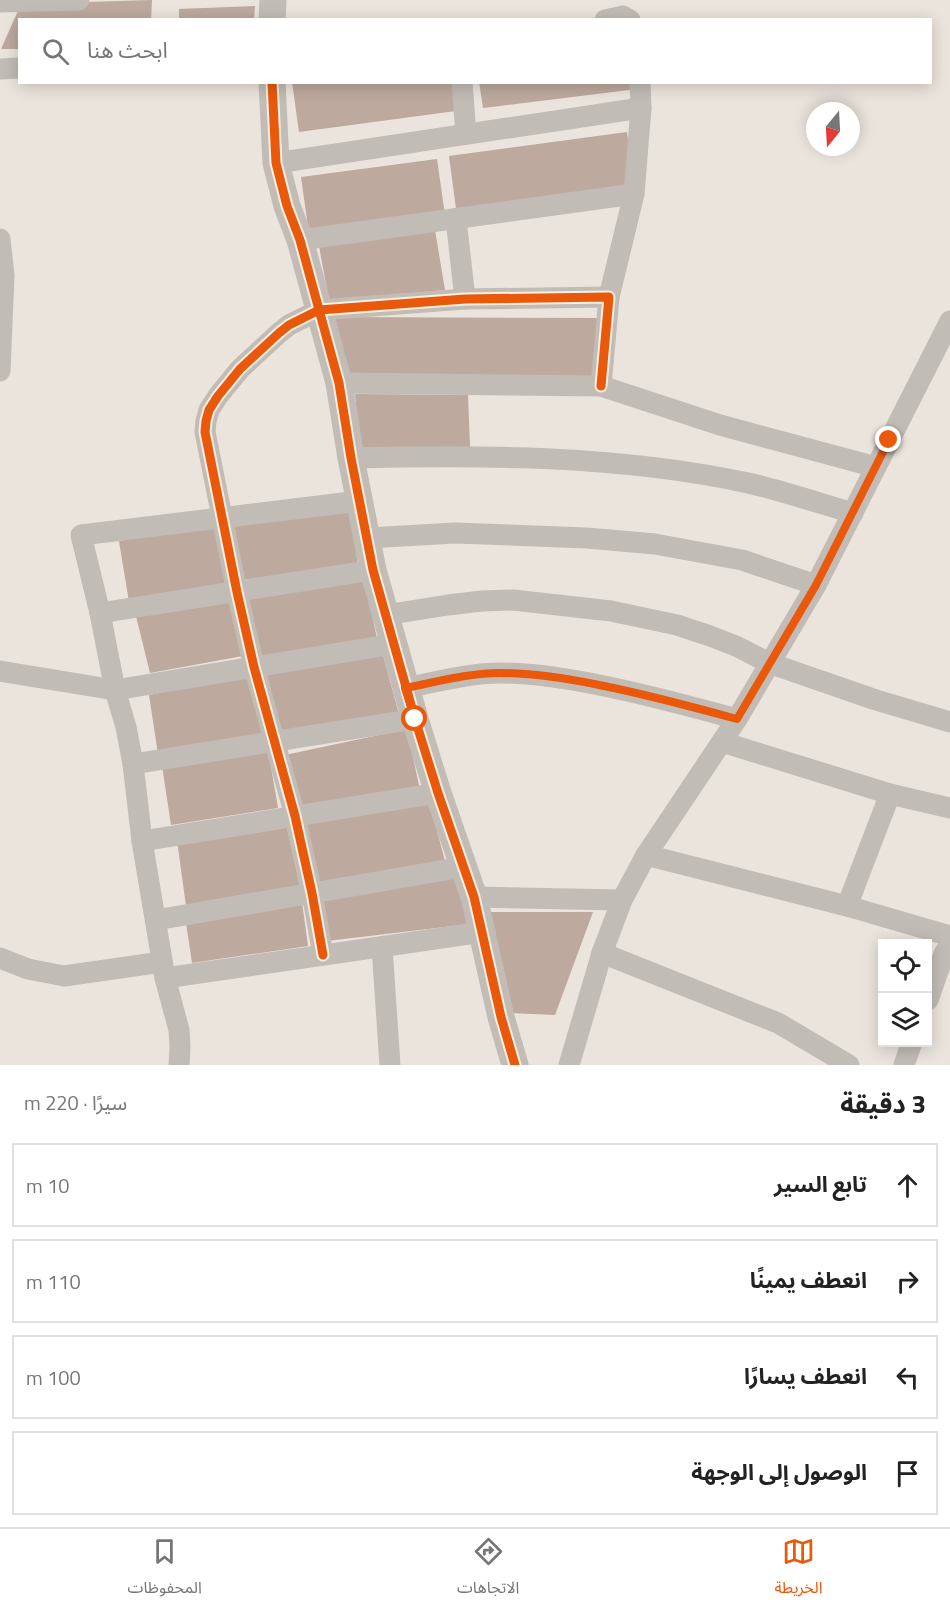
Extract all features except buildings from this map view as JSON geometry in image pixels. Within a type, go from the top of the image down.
[{"type":"street","points":[[0,2],[80,0]]},
{"type":"street","points":[[272,18],[273,0]]},
{"type":"street","points":[[0,69],[18,68]]},
{"type":"street","points":[[272,84],[276,163],[287,206],[300,240],[339,383],[373,570],[405,688],[474,897],[501,1017],[515,1065]]},
{"type":"street","points":[[462,84],[466,134]]},
{"type":"street","points":[[601,386],[609,297],[634,194],[641,108],[640,84]]},
{"type":"street","points":[[276,163],[641,108]]},
{"type":"street","points":[[300,240],[634,194]]},
{"type":"street","points":[[456,219],[465,299]]},
{"type":"street","points":[[0,239],[4,276],[0,371]]},
{"type":"street","points":[[323,955],[295,816],[254,667],[237,592],[205,432],[209,410],[240,369],[262,346],[289,325],[319,310],[465,299],[609,297]]},
{"type":"street","points":[[569,1065],[602,953],[622,900],[646,855],[737,719],[816,585],[950,321]]},
{"type":"street","points":[[339,383],[601,386],[720,425],[876,467]]},
{"type":"street","points":[[351,458],[523,457],[691,472],[750,483],[853,513]]},
{"type":"street","points":[[179,1065],[179,1030],[164,970],[142,841],[133,764],[81,535],[359,501]]},
{"type":"street","points":[[367,538],[455,533],[576,537],[655,544],[742,560],[816,585]]},
{"type":"street","points":[[100,613],[373,570]]},
{"type":"street","points":[[385,615],[447,605],[513,600],[611,611],[677,625],[736,646],[769,663],[876,700],[950,722]]},
{"type":"street","points":[[0,671],[115,690],[394,645]]},
{"type":"street","points":[[405,688],[498,673],[530,674],[574,680],[657,697],[737,719]]},
{"type":"street","points":[[133,764],[415,719]]},
{"type":"street","points":[[722,742],[890,794],[950,808]]},
{"type":"street","points":[[142,841],[438,793]]},
{"type":"street","points":[[847,906],[890,794]]},
{"type":"street","points":[[646,855],[847,906],[950,936]]},
{"type":"street","points":[[156,920],[463,867]]},
{"type":"street","points":[[474,897],[622,900]]},
{"type":"street","points":[[0,958],[28,969],[64,976],[164,970],[323,955],[483,932]]},
{"type":"street","points":[[930,993],[950,944]]},
{"type":"street","points":[[382,947],[390,1065]]},
{"type":"street","points":[[602,953],[778,1023],[849,1065]]},
{"type":"street","points":[[904,1065],[910,1047]]},
{"type":"cycle path","points":[[272,84],[276,163],[287,206],[300,240],[339,383],[373,570],[415,719],[474,897],[501,1017],[515,1065]]},
{"type":"cycle path","points":[[323,955],[295,816],[254,667],[237,592],[205,432],[209,410],[240,369],[279,333],[289,325],[319,310],[465,299],[609,297],[601,386]]},
{"type":"route","points":[[415,719],[405,688],[498,673],[530,674],[574,680],[657,697],[737,719],[816,585],[889,440]]}]
